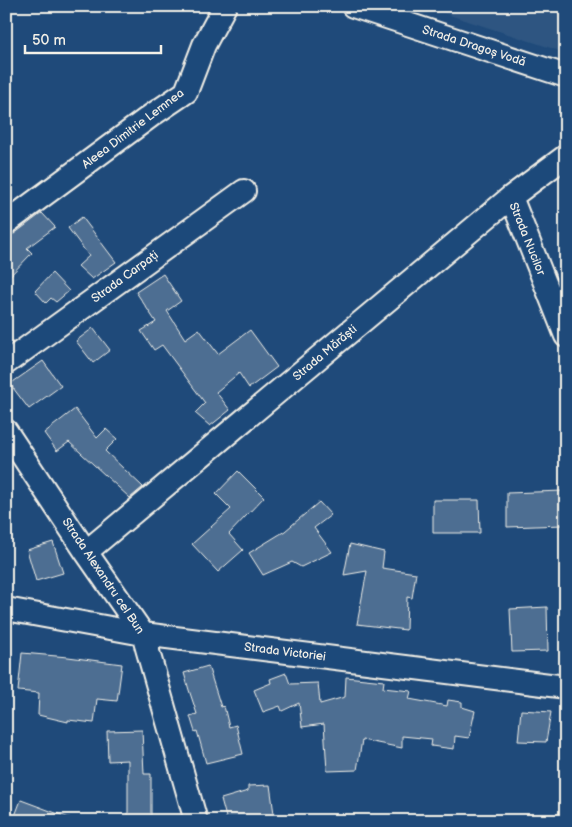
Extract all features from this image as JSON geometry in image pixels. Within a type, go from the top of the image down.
[{"type":"street","name":"Aleea Dimitrie Lemnea","points":[[6,223],[152,114],[186,92],[204,45],[225,6]]},
{"type":"street","name":"Strada Dragoș Vodă","points":[[353,6],[566,76]]},
{"type":"street","name":"Strada Mărăști","points":[[86,552],[511,197],[566,156]]},
{"type":"street","name":"Strada Carpați","points":[[6,363],[244,191]]},
{"type":"street","name":"Strada Nucilor","points":[[511,197],[566,336]]},
{"type":"street","name":"Strada Alexandru cel Bun","points":[[6,431],[143,634],[196,821]]},
{"type":"street","name":"Strada Victoriei","points":[[6,609],[143,634],[566,688]]},
{"type":"path","points":[[554,6],[553,10],[566,17]]},
{"type":"shaded area","points":[[422,6],[566,6],[566,53]]},
{"type":"building","points":[[42,213],[55,227],[27,248],[32,253],[6,280],[6,236],[14,234]]},
{"type":"building","points":[[82,217],[116,262],[92,279],[78,266],[89,256],[68,228]]},
{"type":"building","points":[[52,273],[69,291],[56,302],[51,298],[46,303],[35,291]]},
{"type":"building","points":[[163,274],[181,301],[167,311],[185,339],[199,329],[218,354],[250,330],[277,367],[249,388],[239,373],[216,392],[230,410],[210,426],[195,413],[205,403],[162,345],[154,350],[141,331],[156,322],[136,292]]},
{"type":"building","points":[[93,328],[110,350],[93,363],[76,341]]},
{"type":"building","points":[[43,361],[61,386],[29,409],[10,384]]},
{"type":"building","points":[[75,409],[97,438],[106,429],[117,439],[105,451],[143,487],[130,498],[69,442],[57,451],[44,433]]},
{"type":"building","points":[[238,471],[264,497],[229,534],[243,550],[218,572],[192,544],[231,509],[216,494]]},
{"type":"building","points":[[563,491],[563,525],[507,527],[507,493]]},
{"type":"building","points":[[433,500],[479,500],[480,533],[433,533]]},
{"type":"building","points":[[319,502],[331,515],[314,528],[332,552],[301,567],[292,562],[263,575],[249,553],[285,531]]},
{"type":"building","points":[[53,542],[63,573],[36,581],[27,550]]},
{"type":"building","points":[[350,544],[384,552],[382,568],[416,573],[412,598],[407,597],[406,630],[357,624],[367,571],[344,575]]},
{"type":"building","points":[[547,607],[548,651],[512,652],[510,609]]},
{"type":"building","points":[[22,653],[122,664],[117,701],[97,699],[94,723],[68,720],[68,722],[38,715],[39,693],[18,691]]},
{"type":"building","points":[[208,666],[221,707],[224,706],[229,727],[236,725],[243,754],[206,763],[197,731],[195,732],[190,716],[197,714],[184,673]]},
{"type":"building","points":[[286,673],[290,684],[318,683],[320,704],[345,697],[346,677],[384,681],[383,688],[411,691],[409,699],[447,706],[448,700],[462,702],[462,707],[475,711],[469,738],[455,736],[454,749],[431,746],[432,739],[402,736],[402,748],[362,740],[357,770],[327,771],[324,724],[302,727],[299,703],[282,711],[280,706],[263,712],[254,690],[271,683],[270,679]]},
{"type":"building","points":[[521,710],[551,712],[546,742],[518,741]]},
{"type":"building","points":[[142,730],[144,774],[151,774],[151,821],[128,821],[128,760],[108,761],[107,731]]},
{"type":"building","points":[[270,785],[275,821],[227,821],[221,799],[248,791],[248,786]]},
{"type":"building","points":[[21,800],[72,819],[72,821],[13,821]]}]
